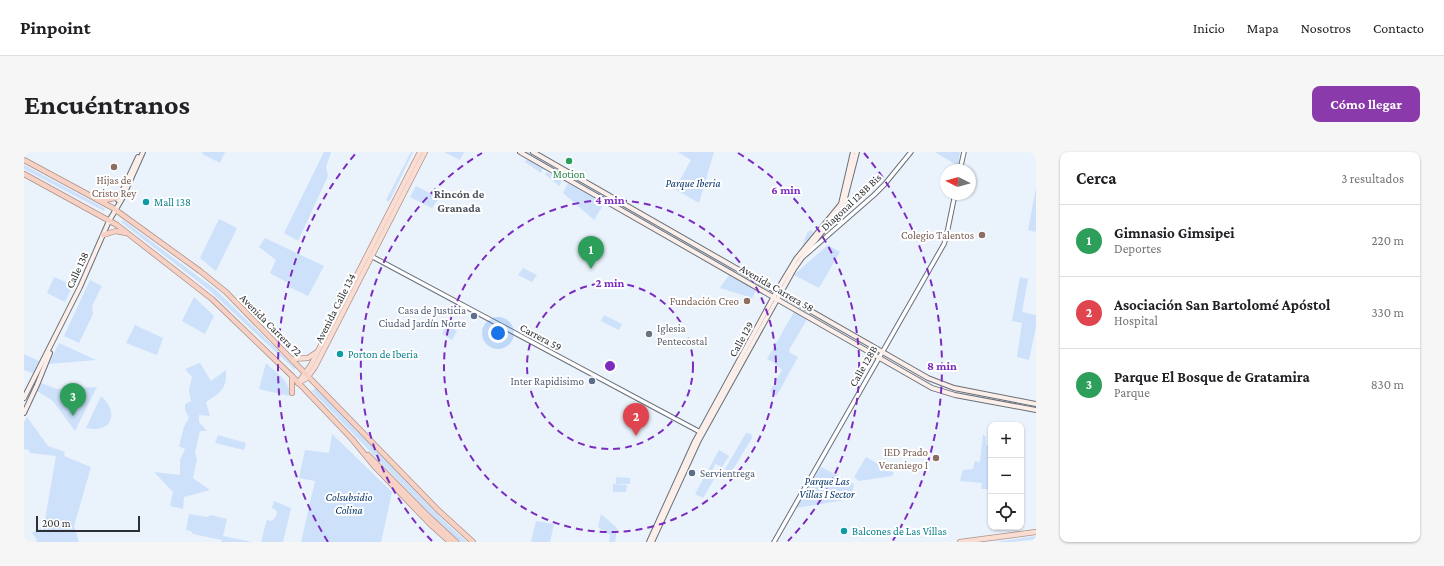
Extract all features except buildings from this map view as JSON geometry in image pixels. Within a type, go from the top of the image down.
[{"type":"highway","name":"Avenida Carrera 72","points":[[24,160],[115,209],[226,292],[436,509],[466,536],[475,542]]},
{"type":"highway","name":"Avenida Carrera 72","points":[[24,174],[109,220],[212,299],[292,376],[352,440],[375,467],[449,542]]},
{"type":"highway","points":[[101,201],[119,197]]},
{"type":"highway","points":[[103,235],[116,231],[128,234]]},
{"type":"highway","points":[[292,376],[292,393]]},
{"type":"highway","name":"Avenida Carrera 72","points":[[352,440],[456,542]]},
{"type":"main road","name":"Calle 138","points":[[115,209],[119,197],[142,152]]},
{"type":"main road","name":"Calle 138","points":[[24,398],[55,337],[109,220],[122,199],[142,152]]},
{"type":"main road","name":"Avenida Calle 134","points":[[298,383],[304,381],[420,152]]},
{"type":"main road","name":"Avenida Calle 134","points":[[307,375],[315,367],[425,152]]},
{"type":"main road","name":"Avenida Carrera 58","points":[[520,152],[776,297],[929,386],[945,393],[1036,410]]},
{"type":"main road","name":"Avenida Carrera 58","points":[[533,152],[928,378],[948,387],[1036,404]]},
{"type":"main road","name":"Calle 129","points":[[779,292],[796,259],[841,204],[853,152]]},
{"type":"main road","name":"Calle 129","points":[[649,542],[678,475],[776,297],[798,262],[843,206],[856,152]]},
{"type":"main road","name":"Calle 138","points":[[24,413],[40,379],[55,337]]},
{"type":"main road","points":[[292,359],[308,358],[318,351]]},
{"type":"main road","name":"Calle 129","points":[[652,542],[666,515],[701,432]]},
{"type":"main road","points":[[960,542],[1036,532]]},
{"type":"street","name":"Diagonal 128B Bis","points":[[798,262],[884,185],[911,152]]},
{"type":"street","points":[[961,164],[964,152]]},
{"type":"street","name":"Calle 128B","points":[[774,542],[944,244],[954,200]]},
{"type":"street","name":"Carrera 59","points":[[372,256],[701,432]]},
{"type":"green space","points":[[203,152],[225,152],[220,163],[202,154]]},
{"type":"green space","points":[[324,152],[331,152],[326,167],[328,176],[298,241],[284,233]]},
{"type":"green space","points":[[411,152],[413,152],[389,202],[386,200]]},
{"type":"green space","points":[[444,152],[464,152],[460,160]]},
{"type":"green space","points":[[524,152],[530,152],[751,278],[732,270]]},
{"type":"green space","name":"Parque Iberia","points":[[678,152],[714,152],[699,203],[675,189],[691,160]]},
{"type":"green space","points":[[935,152],[960,152],[958,164],[955,164]]},
{"type":"green space","points":[[527,159],[543,168],[541,173],[525,162]]},
{"type":"green space","points":[[24,165],[97,204],[105,209],[104,211],[24,169]]},
{"type":"green space","points":[[547,172],[562,181],[559,186],[545,174]]},
{"type":"green space","points":[[568,183],[604,204],[594,220],[563,193]]},
{"type":"green space","points":[[416,186],[439,198],[432,208],[410,197]]},
{"type":"green space","points":[[1036,188],[1036,232],[1028,230]]},
{"type":"green space","points":[[219,219],[237,228],[216,271],[200,258]]},
{"type":"green space","points":[[123,220],[216,290],[296,368],[294,369],[209,290],[121,222]]},
{"type":"green space","points":[[810,230],[813,232],[813,237],[801,250],[807,233]]},
{"type":"green space","points":[[265,238],[324,266],[308,296],[289,287],[290,284],[270,273],[276,260],[259,247]]},
{"type":"green space","points":[[828,245],[840,252],[819,288],[794,275]]},
{"type":"green space","points":[[523,268],[537,275],[532,282],[518,275]]},
{"type":"green space","points":[[729,275],[756,291],[752,298],[720,288]]},
{"type":"green space","points":[[54,277],[73,285],[65,302],[47,293]]},
{"type":"green space","points":[[1020,277],[1028,279],[1022,312],[1036,315],[1036,327],[1029,360],[1017,357],[1022,323],[1012,321]]},
{"type":"green space","points":[[90,280],[102,286],[92,306],[93,314],[79,343],[64,336]]},
{"type":"green space","points":[[194,297],[214,316],[205,334],[182,321]]},
{"type":"green space","points":[[794,312],[807,319],[789,350],[790,353],[798,357],[777,395],[774,395],[770,391],[782,370],[767,359]]},
{"type":"green space","points":[[604,315],[622,324],[619,330],[601,321]]},
{"type":"green space","points":[[135,325],[163,338],[157,355],[126,343]]},
{"type":"green space","points":[[446,325],[457,331],[452,340],[442,334]]},
{"type":"green space","points":[[59,343],[96,360],[49,364]]},
{"type":"green space","points":[[24,354],[39,361],[33,373],[24,370]]},
{"type":"green space","points":[[200,363],[211,381],[226,370],[226,376],[222,389],[206,402],[210,416],[199,415],[199,422],[207,431],[200,431],[195,453],[197,459],[193,478],[210,490],[184,497],[183,509],[170,506],[173,492],[154,472],[180,475],[180,460],[185,449],[179,446],[184,427],[189,418],[185,410],[185,404],[191,401],[189,390],[192,377],[185,369]]},
{"type":"green space","points":[[266,363],[288,386],[289,396],[259,389]]},
{"type":"green space","points":[[41,383],[57,389],[97,387],[75,431],[53,401],[37,391]]},
{"type":"green space","points":[[316,388],[441,518],[467,542],[460,542],[439,523],[312,391]]},
{"type":"green space","points":[[101,396],[110,409],[110,421],[102,428],[86,428]]},
{"type":"green space","points":[[27,417],[48,446],[65,452],[64,456],[91,467],[74,526],[79,542],[37,542],[32,533],[44,526],[56,456],[30,453],[29,450],[24,449],[24,422]]},
{"type":"green space","points":[[746,433],[751,434],[752,438],[729,476],[725,474],[724,471]]},
{"type":"green space","name":"Colsubsidio Colina","points":[[332,434],[392,492],[381,542],[301,542],[315,481],[299,478],[305,450],[329,453]]},
{"type":"green space","points":[[983,434],[986,437],[986,445],[988,445],[988,490],[981,489],[982,483],[960,481],[963,470],[973,469],[975,461],[980,462]]},
{"type":"green space","points":[[218,435],[246,443],[244,450],[215,443]]},
{"type":"green space","points":[[719,450],[729,456],[722,467],[715,464],[712,471],[717,474],[703,498],[695,494]]},
{"type":"green space","points":[[866,457],[894,473],[892,476],[859,481],[854,477]]},
{"type":"green space","name":"Parque Las Villas I Sector","points":[[821,467],[854,484],[851,499],[796,508]]},
{"type":"green space","points":[[616,477],[630,478],[630,484],[616,484]]},
{"type":"green space","points":[[613,484],[627,485],[626,492],[613,492]]},
{"type":"green space","points":[[274,501],[291,508],[283,542],[261,542],[267,519],[270,521],[273,520],[277,514],[276,510],[272,508]]},
{"type":"green space","points":[[189,514],[207,517],[211,515],[227,519],[223,536],[252,542],[221,542],[222,540],[193,534],[191,531],[186,530]]},
{"type":"green space","points":[[601,514],[617,528],[615,542],[609,542],[610,535],[598,527]]},
{"type":"green space","points":[[536,521],[554,524],[550,542],[531,542]]},
{"type":"green space","points":[[1036,536],[1036,539],[1012,542],[995,542]]},
{"type":"place","name":"Motion","points":[[569,161]]},
{"type":"place","name":"Hijas de Cristo Rey","points":[[114,167]]},
{"type":"place","name":"Mall 138","points":[[146,202]]},
{"type":"place","name":"Colegio Talentos","points":[[982,235]]},
{"type":"place","name":"Gimnasio Gimsipei","points":[[591,269]]},
{"type":"place","name":"Fundación Creo","points":[[747,301]]},
{"type":"place","name":"Casa de Justicia Ciudad Jardín Norte","points":[[474,316]]},
{"type":"place","name":"Iglesia Pentecostal","points":[[649,334]]},
{"type":"place","name":"Porton de Iberia","points":[[340,354]]},
{"type":"place","name":"Inter Rapidisimo","points":[[592,381]]},
{"type":"place","name":"Parque El Bosque de Gratamira","points":[[73,416]]},
{"type":"place","name":"Asociación San Bartolomé Apóstol","points":[[636,436]]},
{"type":"place","name":"IED Prado Veraniego I","points":[[936,458]]},
{"type":"place","name":"Servientrega","points":[[692,473]]},
{"type":"place","name":"Balcones de Las Villas","points":[[844,531]]},
{"type":"district","name":"Rincón de Granada","points":[[459,201]]}]
